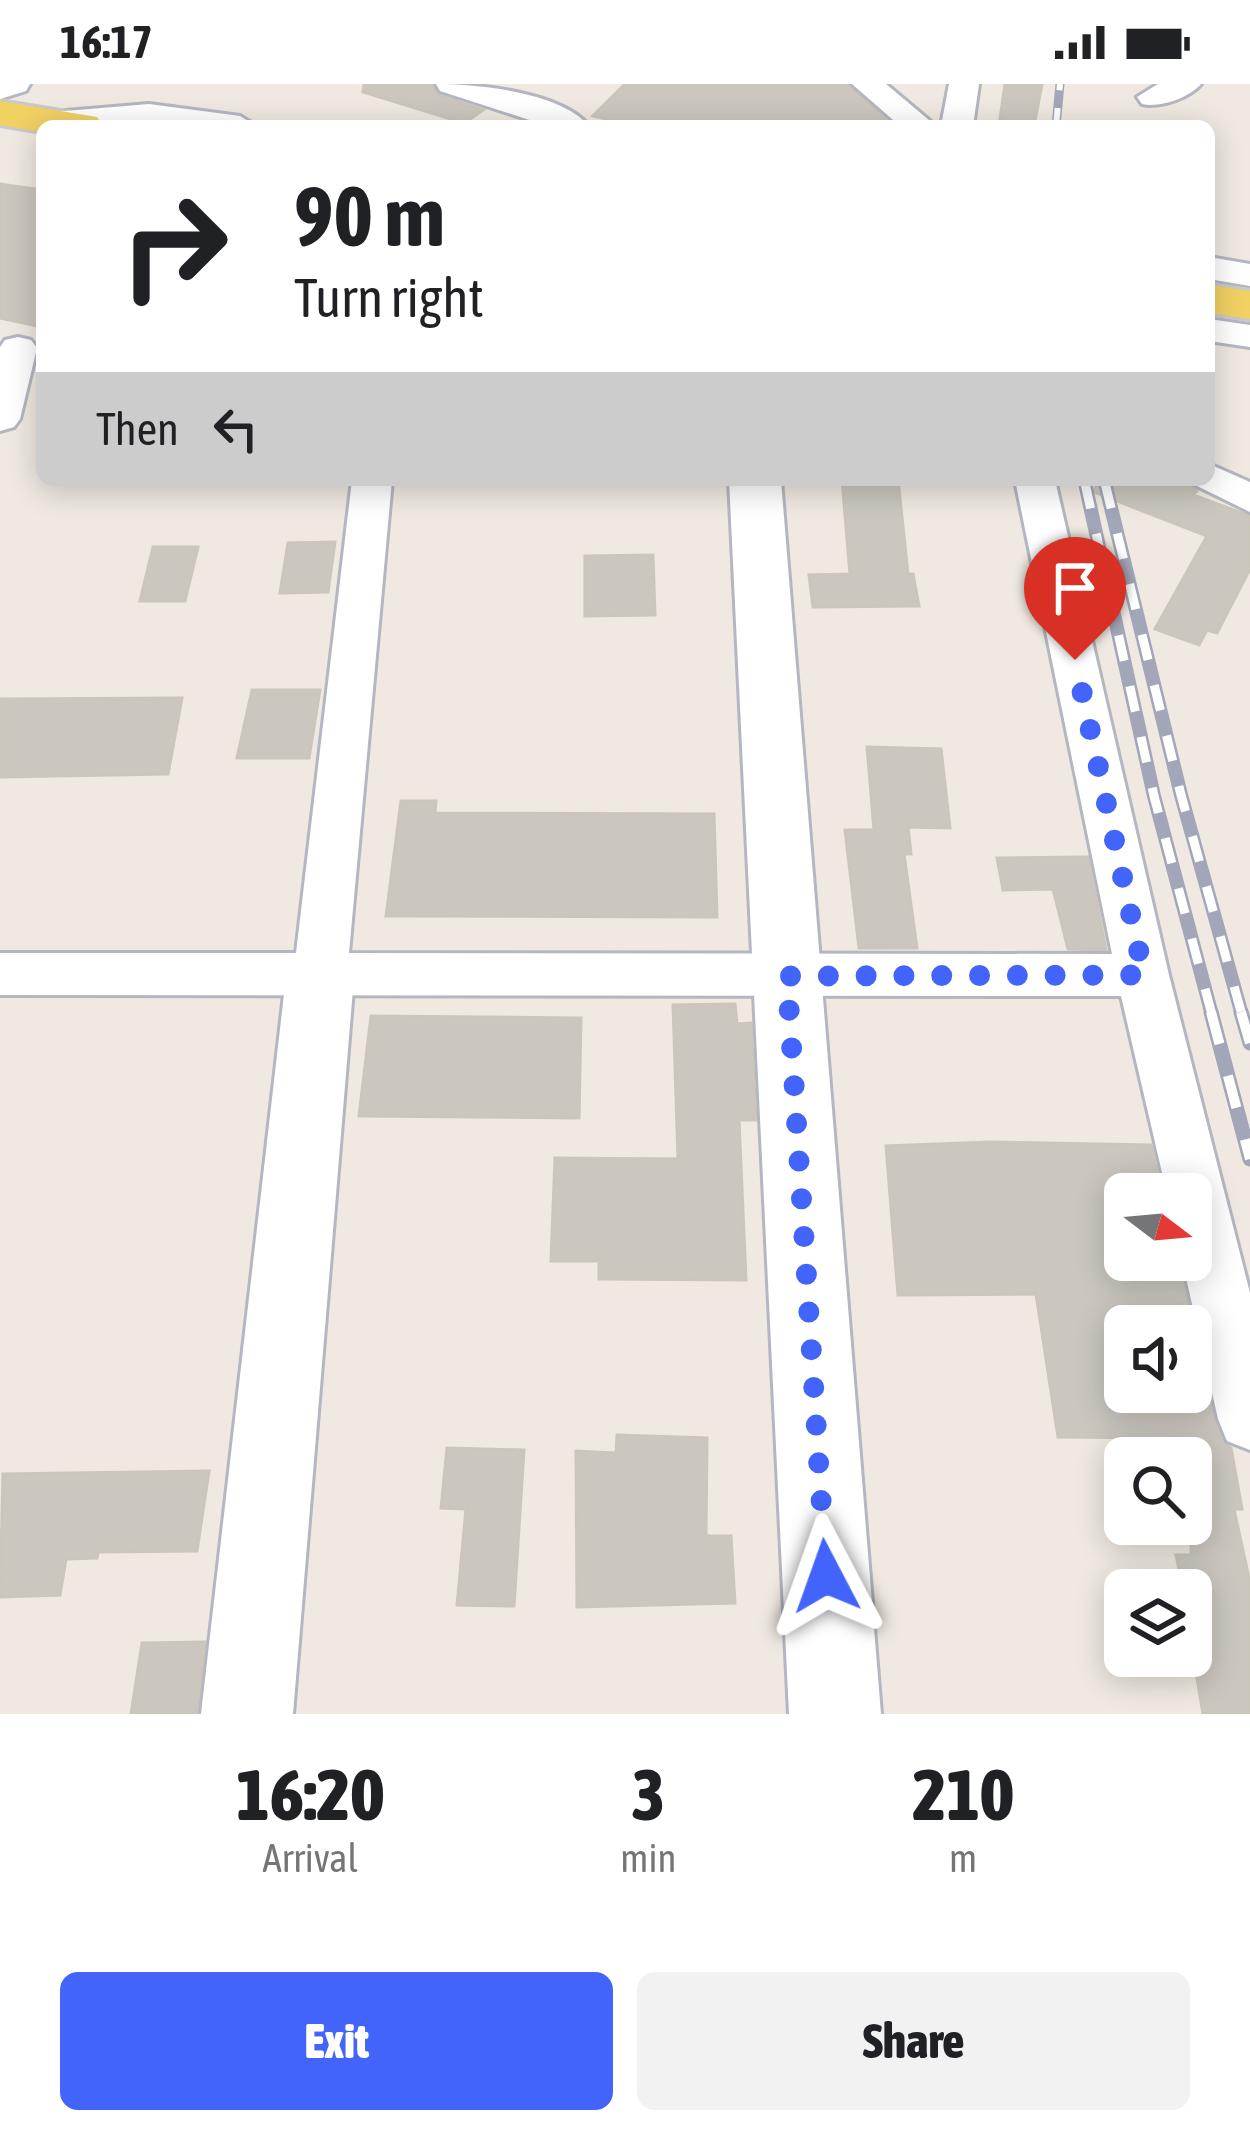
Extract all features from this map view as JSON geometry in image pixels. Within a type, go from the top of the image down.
[{"type":"main road","points":[[0,113],[38,120]]},
{"type":"main road","points":[[1215,299],[1250,305]]},
{"type":"street","points":[[0,90],[15,84]]},
{"type":"street","points":[[451,84],[561,120]]},
{"type":"street","points":[[867,84],[912,120]]},
{"type":"street","points":[[958,120],[964,84]]},
{"type":"street","points":[[1154,97],[1186,84]]},
{"type":"street","points":[[101,120],[149,113],[198,120]]},
{"type":"street","points":[[1215,269],[1250,275]]},
{"type":"street","points":[[1215,331],[1250,336]]},
{"type":"street","points":[[0,419],[20,348]]},
{"type":"street","points":[[1215,479],[1250,499]]},
{"type":"street","points":[[247,1714],[370,486]]},
{"type":"street","points":[[755,486],[835,1714]]},
{"type":"street","points":[[1036,486],[1144,975],[1250,1419]]},
{"type":"street","points":[[0,974],[1144,975]]},
{"type":"building","points":[[364,84],[432,84],[439,95],[483,110],[468,120],[454,120],[363,92]]},
{"type":"building","points":[[625,84],[848,84],[887,120],[611,120],[593,116]]},
{"type":"building","points":[[1005,84],[1042,84],[1035,120],[1000,120]]},
{"type":"building","points":[[0,184],[36,189],[36,326],[0,318]]},
{"type":"building","points":[[843,486],[899,486],[908,574],[913,574],[919,606],[813,607],[809,575],[850,574]]},
{"type":"building","points":[[1096,486],[1192,486],[1197,491],[1193,495],[1250,516],[1250,569],[1217,633],[1207,630],[1199,645],[1155,629],[1207,536],[1094,492]]},
{"type":"building","points":[[335,542],[328,592],[280,593],[288,543]]},
{"type":"building","points":[[153,547],[198,547],[185,601],[140,601]]},
{"type":"building","points":[[653,555],[655,615],[585,616],[585,556]]},
{"type":"building","points":[[252,690],[320,690],[309,758],[237,758]]},
{"type":"building","points":[[182,698],[168,774],[0,777],[0,699]]},
{"type":"building","points":[[867,747],[941,749],[950,828],[908,827],[911,854],[904,854],[917,948],[859,948],[845,830],[874,830]]},
{"type":"building","points":[[401,801],[436,801],[435,813],[714,814],[717,917],[386,916]]},
{"type":"building","points":[[1088,857],[1106,950],[1068,949],[1053,889],[1003,890],[997,858]]},
{"type":"building","points":[[735,1004],[737,1024],[751,1023],[756,1120],[739,1120],[746,1280],[599,1279],[599,1261],[551,1261],[555,1158],[678,1159],[673,1005]]},
{"type":"building","points":[[371,1016],[581,1018],[579,1118],[359,1116]]},
{"type":"building","points":[[990,1142],[1151,1145],[1157,1173],[1104,1173],[1104,1281],[1183,1281],[1188,1305],[1104,1305],[1104,1413],[1212,1411],[1223,1443],[1231,1448],[1242,1509],[1234,1509],[1250,1583],[1250,1714],[1203,1714],[1197,1677],[1212,1677],[1212,1569],[1179,1569],[1176,1555],[1191,1555],[1191,1545],[1212,1545],[1212,1437],[1058,1437],[1036,1294],[898,1295],[886,1146]]},
{"type":"building","points":[[617,1435],[707,1438],[706,1536],[731,1536],[735,1603],[577,1607],[576,1451],[616,1453]]},
{"type":"building","points":[[447,1448],[524,1450],[514,1606],[457,1605],[466,1509],[441,1508]]},
{"type":"building","points":[[209,1471],[197,1551],[98,1552],[97,1558],[66,1559],[60,1595],[0,1597],[3,1474]]},
{"type":"building","points":[[205,1642],[197,1714],[131,1714],[142,1643]]},
{"type":"railway","points":[[1057,120],[1060,84]]},
{"type":"railway","points":[[1086,486],[1154,796],[1212,1015]]},
{"type":"railway","points":[[1106,486],[1181,795],[1242,1015]]},
{"type":"railway","points":[[1211,1012],[1250,1159]]},
{"type":"railway","points":[[1241,1012],[1250,1043]]},
{"type":"route","points":[[826,1576],[787,976],[1144,975],[1075,660]]}]
